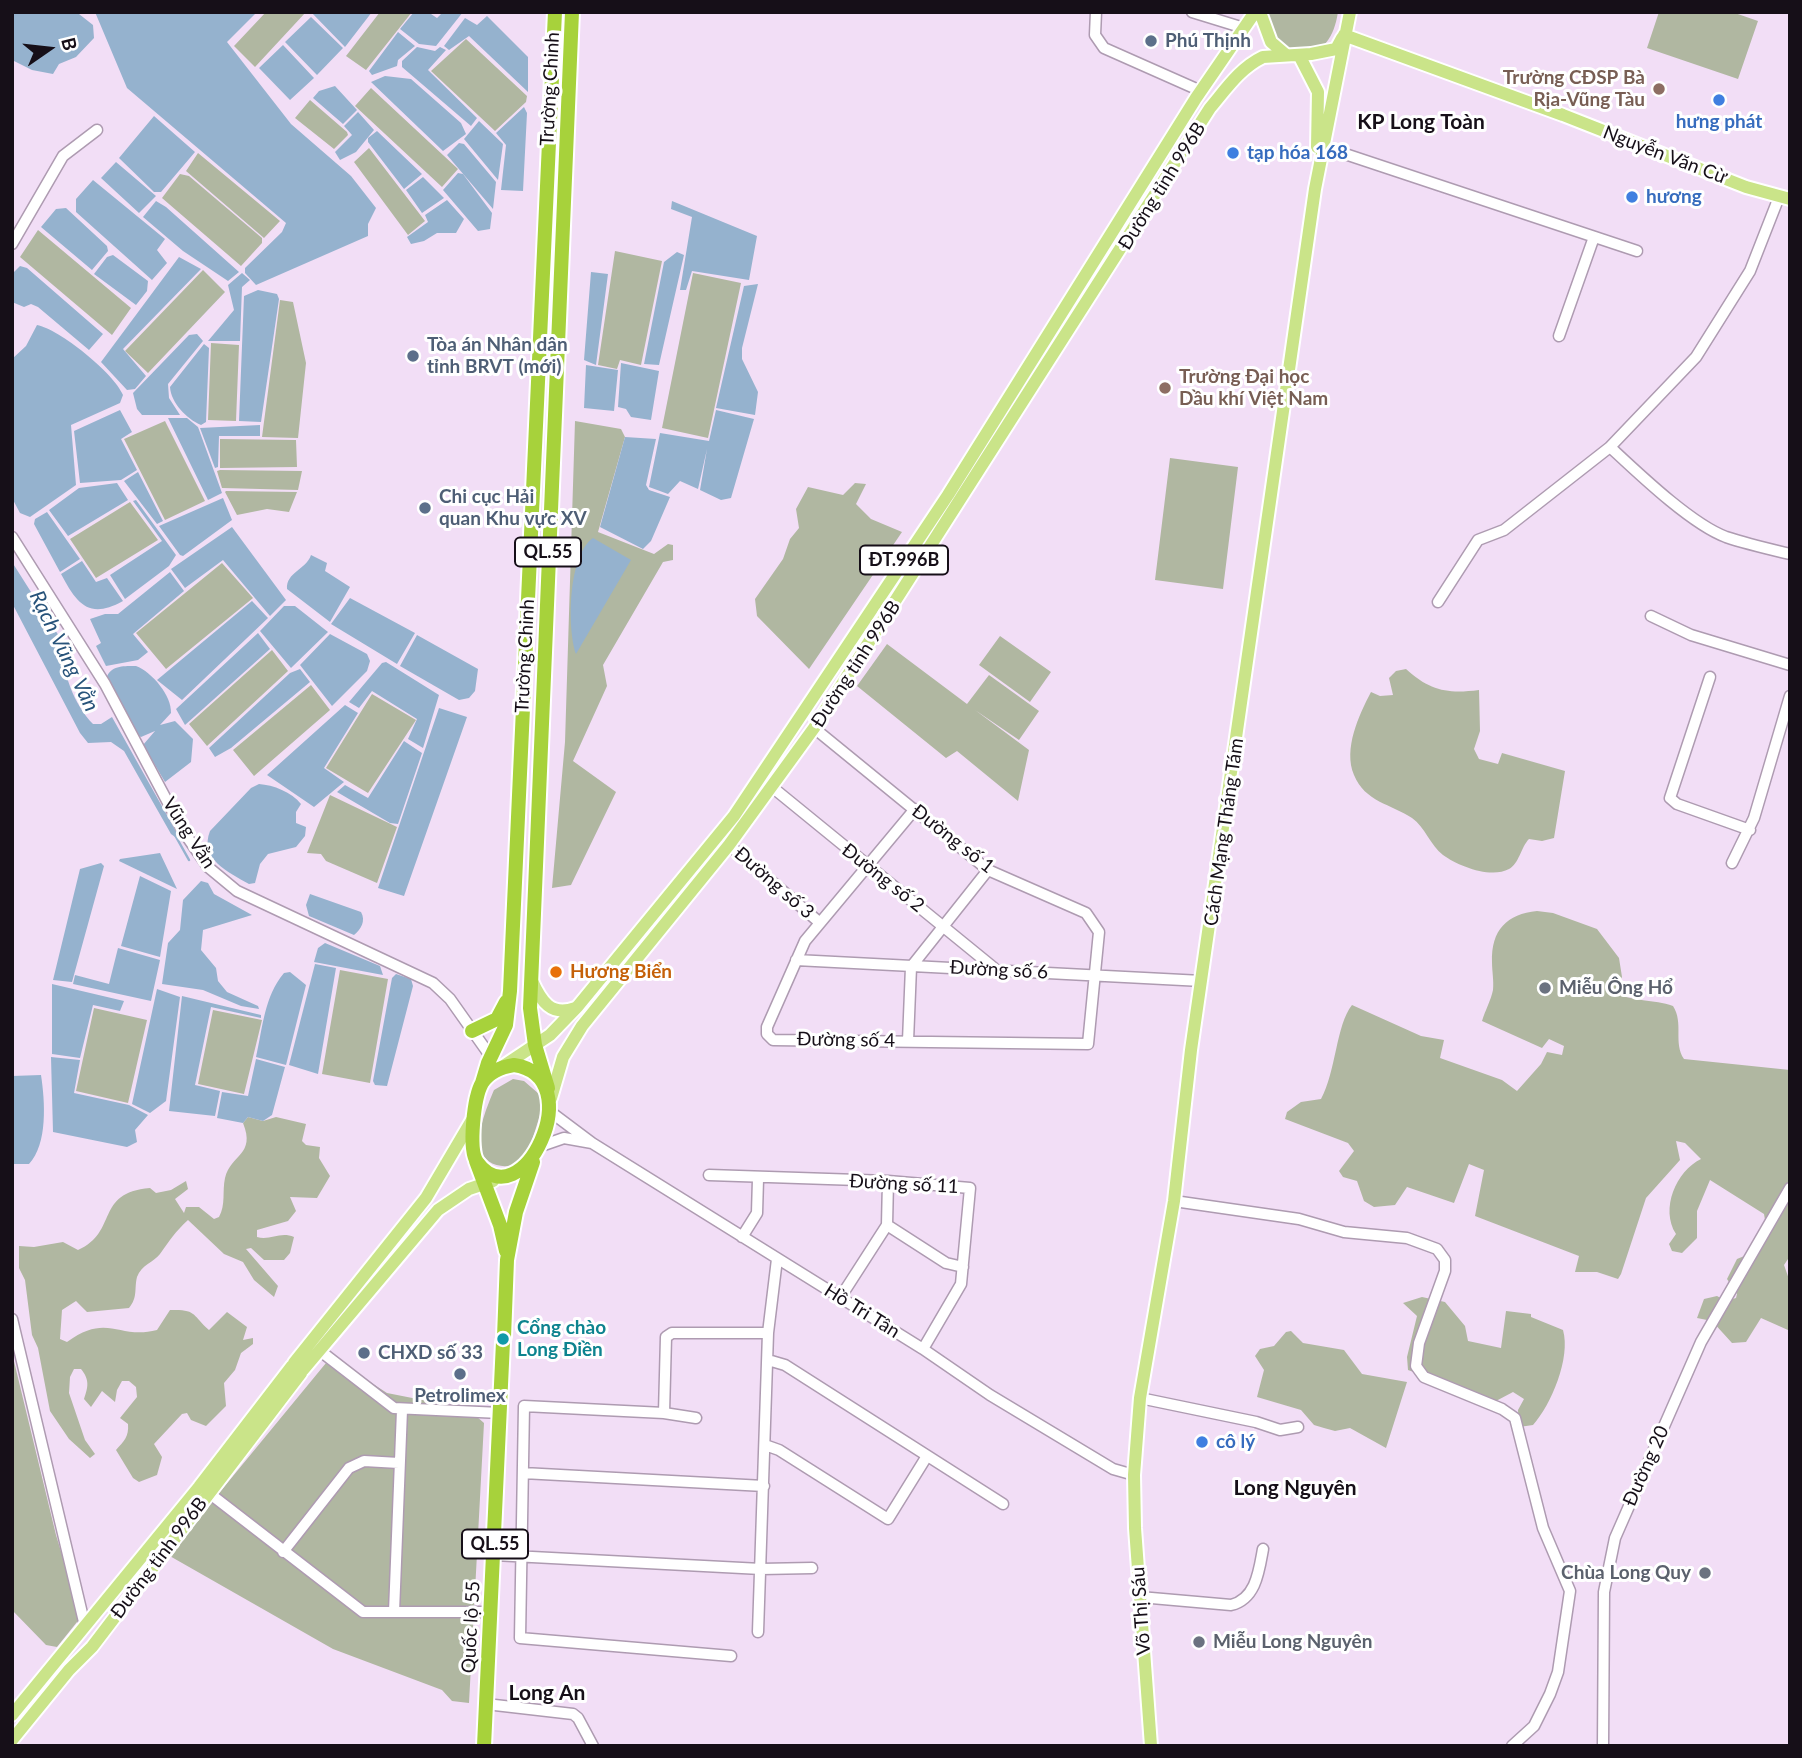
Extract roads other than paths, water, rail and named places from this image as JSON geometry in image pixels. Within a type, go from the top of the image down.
[{"type":"highway","name":"Trường Chinh","points":[[482,1083],[506,1025],[510,990],[555,12]]},
{"type":"highway","name":"Trường Chinh","points":[[548,1088],[530,1018],[572,12]]},
{"type":"highway","points":[[472,1031],[497,1019],[510,990]]},
{"type":"highway","points":[[525,1066],[543,1079],[548,1088],[548,1110],[538,1147],[523,1170],[510,1176],[484,1169],[473,1153],[471,1144],[482,1083],[502,1067],[525,1066]]},
{"type":"highway","name":"Quốc lộ 55","points":[[484,1746],[507,1260],[516,1212],[538,1147]]},
{"type":"highway","name":"Quốc lộ 55","points":[[473,1153],[500,1224],[507,1260]]},
{"type":"main road","points":[[1257,12],[1271,42],[1285,54]]},
{"type":"main road","name":"Đường tỉnh 996B","points":[[502,1067],[550,1035],[578,1006],[734,816],[948,495],[1198,95],[1257,12]]},
{"type":"main road","points":[[1344,35],[1350,12]]},
{"type":"main road","name":"Đường tỉnh 996B","points":[[548,1110],[563,1057],[582,1026],[729,845],[814,728],[959,505],[1210,108],[1246,66],[1263,57],[1336,49],[1344,35]]},
{"type":"main road","name":"Cách Mạng Tháng Tám","points":[[1135,1475],[1140,1398],[1174,1201],[1202,981],[1315,189],[1344,35]]},
{"type":"main road","name":"Nguyễn Văn Cừ","points":[[1344,35],[1784,198]]},
{"type":"main road","name":"Cách Mạng Tháng Tám","points":[[1299,55],[1318,92],[1315,189]]},
{"type":"main road","points":[[1198,95],[1210,108]]},
{"type":"main road","points":[[948,495],[959,505]]},
{"type":"main road","points":[[531,978],[545,1005],[559,1011],[578,1006]]},
{"type":"main road","name":"Đường tỉnh 996B","points":[[12,1740],[68,1670],[92,1647],[209,1493],[298,1368],[433,1188],[476,1114]]},
{"type":"main road","name":"Đường tỉnh 996B","points":[[12,1715],[298,1368],[319,1350],[438,1210],[451,1199],[483,1184],[510,1176]]},
{"type":"main road","name":"Võ Thị Sáu","points":[[1135,1475],[1140,1597],[1151,1746]]},
{"type":"main road","points":[[57,1662],[68,1670]]},
{"type":"street","points":[[1096,12],[1095,34],[1104,48],[1198,95]]},
{"type":"street","points":[[1192,12],[1244,28]]},
{"type":"street","points":[[12,244],[63,156],[97,130]]},
{"type":"street","points":[[1324,147],[1637,251]]},
{"type":"street","points":[[1438,602],[1478,540],[1504,530],[1610,447],[1696,357],[1749,271],[1784,198]]},
{"type":"street","points":[[1559,336],[1594,237]]},
{"type":"street","points":[[1610,447],[1658,490],[1712,529],[1724,536],[1790,554]]},
{"type":"street","name":"Vũng Vằn","points":[[12,537],[104,684],[183,831],[208,867],[237,891],[433,984],[450,999],[491,1057]]},
{"type":"street","points":[[1651,616],[1691,635],[1790,665]]},
{"type":"street","points":[[1710,677],[1670,799],[1677,804],[1750,830]]},
{"type":"street","points":[[1732,863],[1750,830],[1786,731],[1790,696]]},
{"type":"street","name":"Đường số 1","points":[[814,728],[988,870],[1086,913],[1099,932],[1095,975]]},
{"type":"street","name":"Đường số 2","points":[[772,787],[994,968]]},
{"type":"street","name":"Đường số 4","points":[[915,809],[819,922],[796,960],[767,1027],[767,1034],[773,1040],[1088,1044],[1095,975]]},
{"type":"street","name":"Đường số 3","points":[[729,845],[819,922]]},
{"type":"street","points":[[908,1041],[911,967],[988,870]]},
{"type":"street","name":"Đường số 6","points":[[796,960],[911,967],[994,968],[1202,981]]},
{"type":"street","name":"Hồ Tri Tân","points":[[548,1110],[592,1143],[923,1349],[990,1395],[1113,1469],[1135,1475]]},
{"type":"street","points":[[538,1147],[564,1138],[592,1143]]},
{"type":"street","name":"Đường số 11","points":[[709,1175],[758,1179],[888,1181],[970,1188],[961,1284],[923,1349]]},
{"type":"street","points":[[742,1237],[757,1213],[758,1179]]},
{"type":"street","points":[[840,1298],[887,1225],[888,1181]]},
{"type":"street","name":"Đường 20","points":[[1603,1746],[1604,1592],[1615,1538],[1701,1342],[1790,1188]]},
{"type":"street","points":[[1174,1201],[1299,1219],[1344,1232],[1408,1238],[1437,1249],[1443,1256],[1445,1271],[1419,1343],[1416,1366],[1424,1377],[1502,1409],[1515,1418],[1543,1528],[1570,1591],[1558,1672],[1550,1694],[1534,1726],[1511,1746]]},
{"type":"street","points":[[887,1225],[946,1263],[963,1267]]},
{"type":"street","points":[[758,1632],[768,1333],[777,1259]]},
{"type":"street","points":[[12,1319],[85,1626]]},
{"type":"street","points":[[664,1413],[666,1337],[671,1333],[768,1333]]},
{"type":"street","points":[[319,1350],[386,1403],[402,1410],[500,1413]]},
{"type":"street","points":[[768,1360],[785,1365],[1003,1504]]},
{"type":"street","points":[[1140,1398],[1256,1422],[1280,1430],[1298,1427]]},
{"type":"street","points":[[696,1418],[664,1413],[524,1406],[520,1638],[731,1656]]},
{"type":"street","points":[[394,1612],[402,1410]]},
{"type":"street","points":[[765,1446],[779,1450],[888,1519],[927,1456]]},
{"type":"street","points":[[283,1552],[349,1468],[364,1461],[399,1464]]},
{"type":"street","points":[[523,1473],[764,1486]]},
{"type":"street","points":[[209,1493],[363,1612],[491,1612]]},
{"type":"street","points":[[1140,1597],[1231,1605],[1242,1602],[1254,1588],[1263,1549]]},
{"type":"street","points":[[494,1555],[761,1569],[813,1568]]},
{"type":"street","points":[[486,1703],[572,1714],[578,1718],[593,1746]]},
{"type":"water","points":[[12,12],[79,14],[93,25],[94,38],[76,57],[59,64],[53,74],[32,70],[12,60]]},
{"type":"water","points":[[95,12],[257,12],[227,42],[291,124],[351,176],[376,208],[368,224],[368,236],[256,285],[245,273],[245,268],[282,232],[286,223],[127,88]]},
{"type":"water","points":[[311,12],[372,12],[345,47]]},
{"type":"water","points":[[414,12],[428,12],[437,18],[443,12],[463,12],[436,46],[419,44],[400,29]]},
{"type":"water","points":[[487,16],[528,57],[528,92],[469,36],[449,50],[444,46],[465,18],[477,25]]},
{"type":"water","points":[[311,17],[343,48],[317,75],[285,42]]},
{"type":"water","points":[[398,32],[415,46],[398,60],[397,66],[372,75],[369,71]]},
{"type":"water","points":[[283,45],[314,78],[290,100],[259,68]]},
{"type":"water","points":[[417,47],[435,51],[440,47],[446,50],[428,70],[477,118],[471,126],[402,67],[402,61]]},
{"type":"water","points":[[385,76],[411,79],[461,123],[466,134],[443,151],[371,82]]},
{"type":"water","points":[[335,86],[357,110],[343,124],[313,98],[319,91]]},
{"type":"water","points":[[524,107],[527,113],[523,191],[501,190],[506,145],[496,133]]},
{"type":"water","points":[[358,112],[374,130],[356,152],[340,160],[335,152],[352,135],[344,126]]},
{"type":"water","points":[[154,116],[195,152],[161,192],[154,192],[119,158]]},
{"type":"water","points":[[479,121],[503,144],[498,180],[464,139]]},
{"type":"water","points":[[377,131],[422,174],[404,189],[368,142],[368,138]]},
{"type":"water","points":[[459,143],[464,144],[496,182],[493,209],[447,155]]},
{"type":"water","points":[[116,162],[156,196],[139,213],[101,178]]},
{"type":"water","points":[[458,173],[463,174],[492,213],[490,229],[478,231],[443,190]]},
{"type":"water","points":[[423,177],[444,198],[422,213],[406,190]]},
{"type":"water","points":[[93,180],[165,239],[157,250],[167,263],[152,280],[76,212],[76,199]]},
{"type":"water","points":[[447,200],[464,219],[456,233],[437,233],[424,241],[411,244],[407,237],[428,222],[425,215]]},
{"type":"water","points":[[156,201],[239,272],[228,281],[183,251],[143,217]]},
{"type":"water","points":[[672,201],[757,236],[749,280],[692,271],[686,290],[680,290],[692,217],[671,209]]},
{"type":"water","points":[[66,208],[107,246],[108,251],[92,270],[41,227],[56,209]]},
{"type":"water","points":[[677,252],[684,255],[659,365],[644,364],[664,262]]},
{"type":"water","points":[[113,255],[148,281],[147,291],[136,305],[94,274],[107,257]]},
{"type":"water","points":[[179,257],[201,269],[123,349],[146,376],[135,389],[127,390],[101,362]]},
{"type":"water","points":[[20,266],[27,268],[103,334],[89,350],[38,307],[31,304],[24,307],[12,302],[12,274]]},
{"type":"water","points":[[591,272],[608,274],[596,365],[584,360]]},
{"type":"water","points":[[242,273],[250,280],[242,287],[240,341],[208,341],[234,310],[228,285]]},
{"type":"water","points":[[758,284],[742,348],[742,359],[758,392],[755,415],[716,408],[744,286]]},
{"type":"water","points":[[258,290],[277,294],[279,299],[261,422],[239,421],[244,296]]},
{"type":"water","points":[[37,325],[47,328],[85,353],[109,375],[123,395],[120,403],[71,425],[76,485],[30,517],[20,513],[12,498],[12,359],[26,346]]},
{"type":"water","points":[[197,334],[203,341],[168,384],[169,398],[180,415],[142,415],[137,409],[133,393],[189,335]]},
{"type":"water","points":[[204,344],[209,348],[206,422],[201,425],[181,410],[173,399],[170,387]]},
{"type":"water","points":[[621,363],[659,371],[651,420],[631,417],[626,409],[618,407]]},
{"type":"water","points":[[586,365],[618,370],[614,411],[584,408]]},
{"type":"water","points":[[120,410],[132,432],[121,439],[137,470],[121,480],[80,483],[74,431]]},
{"type":"water","points":[[716,410],[754,419],[731,498],[721,500],[700,490],[707,449],[698,489],[680,481],[668,494],[649,487],[660,433],[709,441]]},
{"type":"water","points":[[168,418],[187,418],[198,427],[222,493],[208,500]]},
{"type":"water","points":[[260,425],[260,436],[219,436],[218,467],[215,468],[200,428]]},
{"type":"water","points":[[625,437],[656,439],[646,485],[649,490],[670,497],[651,541],[643,549],[600,527]]},
{"type":"water","points":[[138,472],[163,521],[157,524],[124,481]]},
{"type":"water","points":[[117,483],[128,500],[68,536],[49,510],[79,488]]},
{"type":"water","points":[[223,498],[232,520],[183,556],[180,555],[159,526]]},
{"type":"water","points":[[136,500],[176,555],[169,566],[125,599],[110,575],[162,541],[133,501]]},
{"type":"water","points":[[47,512],[80,559],[60,572],[34,524],[35,519]]},
{"type":"water","points":[[232,527],[286,600],[270,616],[223,560],[185,588],[171,569]]},
{"type":"water","points":[[593,538],[631,560],[576,654],[571,627],[574,575],[585,547]]},
{"type":"water","points":[[311,555],[327,563],[325,571],[350,587],[330,622],[287,589],[290,579]]},
{"type":"water","points":[[82,561],[96,582],[107,578],[123,601],[111,607],[93,609],[79,601],[61,574]]},
{"type":"water","points":[[12,562],[64,644],[64,665],[80,708],[93,724],[101,724],[112,717],[182,842],[171,834],[124,751],[111,742],[88,743],[80,733],[12,603]]},
{"type":"water","points":[[170,572],[184,591],[133,634],[148,652],[138,660],[106,666],[96,646],[101,643],[90,619],[105,614],[118,614]]},
{"type":"water","points":[[350,598],[415,633],[397,664],[331,624]]},
{"type":"water","points":[[252,601],[268,618],[182,700],[157,680]]},
{"type":"water","points":[[284,606],[295,606],[328,632],[291,668],[260,631]]},
{"type":"water","points":[[258,633],[270,649],[185,725],[176,709]]},
{"type":"water","points":[[330,634],[367,654],[370,661],[367,671],[332,706],[300,665]]},
{"type":"water","points":[[417,635],[478,669],[475,691],[469,698],[459,700],[400,666]]},
{"type":"water","points":[[386,662],[439,695],[423,748],[408,739],[417,719],[372,691],[359,708],[349,702],[382,663]]},
{"type":"water","points":[[136,666],[154,679],[168,699],[171,713],[160,725],[175,721],[193,739],[191,762],[165,782],[143,745],[155,731],[141,737],[135,734],[106,680],[114,669]]},
{"type":"water","points":[[300,669],[310,682],[231,748],[215,757],[209,748],[290,673]]},
{"type":"water","points":[[345,705],[358,713],[324,768],[344,782],[314,807],[267,775]]},
{"type":"water","points":[[439,708],[467,717],[404,896],[378,888]]},
{"type":"water","points":[[404,741],[422,753],[398,824],[390,823],[337,792],[345,785],[368,798]]},
{"type":"water","points":[[259,784],[293,796],[301,804],[296,812],[296,823],[306,827],[305,836],[296,847],[268,854],[260,864],[255,883],[249,884],[232,875],[212,857],[208,841],[210,831],[251,788]]},
{"type":"water","points":[[160,853],[177,889],[119,861],[120,859]]},
{"type":"water","points":[[101,863],[104,866],[72,982],[53,980],[80,869]]},
{"type":"water","points":[[140,876],[171,891],[160,957],[121,946]]},
{"type":"water","points":[[201,881],[208,883],[214,894],[252,915],[203,930],[201,950],[216,968],[218,981],[227,992],[258,1006],[259,1009],[241,1006],[203,990],[162,984],[168,943],[180,930],[183,900]]},
{"type":"water","points":[[310,894],[361,912],[363,922],[359,930],[354,935],[309,916],[306,905]]},
{"type":"water","points":[[325,943],[380,966],[383,975],[314,962],[318,948]]},
{"type":"water","points":[[118,948],[160,960],[151,1001],[73,984],[75,975],[109,984]]},
{"type":"water","points":[[315,964],[336,968],[318,1074],[289,1065]]},
{"type":"water","points":[[290,972],[306,985],[286,1065],[256,1057],[272,992],[284,973]]},
{"type":"water","points":[[396,974],[411,979],[413,986],[387,1086],[375,1085],[373,1081],[392,978]]},
{"type":"water","points":[[52,984],[124,1001],[120,1011],[93,1005],[80,1058],[52,1054]]},
{"type":"water","points":[[157,989],[180,997],[166,1101],[150,1113],[132,1104]]},
{"type":"water","points":[[182,996],[261,1015],[261,1018],[211,1007],[195,1085],[220,1091],[215,1116],[169,1111]]},
{"type":"water","points":[[51,1057],[80,1060],[74,1093],[129,1105],[148,1115],[135,1130],[137,1142],[127,1147],[53,1132]]},
{"type":"water","points":[[256,1059],[285,1067],[272,1115],[263,1121],[248,1117],[243,1123],[217,1118],[222,1092],[248,1096]]},
{"type":"water","points":[[41,1075],[44,1122],[39,1145],[29,1164],[12,1164],[12,1076]]},
{"type":"waterway","name":"Rạch Vũng Vằn","points":[[175,835],[189,860]]},
{"type":"place","name":"Phú Thịnh","points":[[1151,41]]},
{"type":"place","name":"Trường CĐSP Bà Rịa-Vũng Tàu","points":[[1659,89]]},
{"type":"place","name":"hưng phát","points":[[1719,100]]},
{"type":"place","name":"tạp hóa 168","points":[[1233,153]]},
{"type":"place","name":"hương","points":[[1632,197]]},
{"type":"place","name":"Tòa án Nhân dân tỉnh BRVT (mới)","points":[[413,356]]},
{"type":"place","name":"Trường Đại học Dầu khí Việt Nam","points":[[1165,388]]},
{"type":"place","name":"Chi cục Hải quan Khu vực XV","points":[[425,508]]},
{"type":"place","name":"Hương Biển","points":[[556,972]]},
{"type":"place","name":"Miễu Ông Hổ","points":[[1545,988]]},
{"type":"place","name":"Cổng chào Long Điền","points":[[503,1339]]},
{"type":"place","name":"CHXD số 33","points":[[364,1353]]},
{"type":"place","name":"Petrolimex","points":[[460,1374]]},
{"type":"place","name":"cô lý","points":[[1202,1442]]},
{"type":"place","name":"Chùa Long Quy","points":[[1705,1573]]},
{"type":"place","name":"Miễu Long Nguyên","points":[[1199,1642]]},
{"type":"district","name":"KP Long Toàn","points":[[1421,122]]},
{"type":"district","name":"Long Nguyên","points":[[1295,1488]]},
{"type":"district","name":"Long An","points":[[547,1693]]}]
